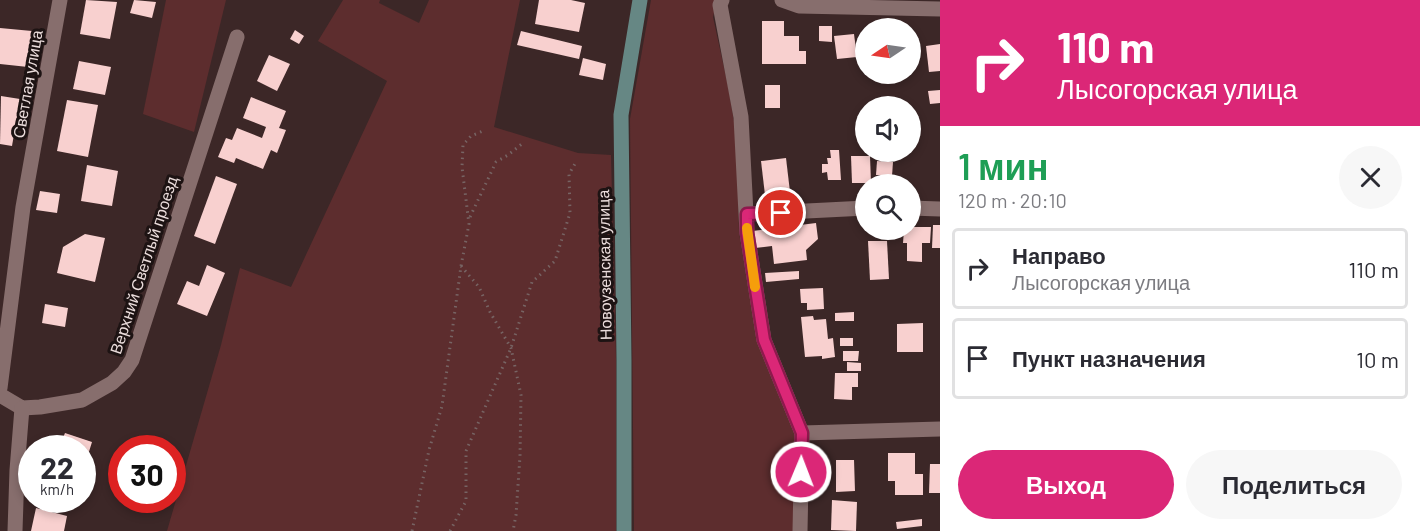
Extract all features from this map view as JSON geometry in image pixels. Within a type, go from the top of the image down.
[{"type":"main road","name":"Новоузенская улица","points":[[624,531],[621,115],[640,0]]},
{"type":"street","name":"Светлая улица","points":[[0,388],[23,207],[60,0]]},
{"type":"street","points":[[722,0],[720,5],[741,117],[747,233],[764,340],[802,433],[800,531]]},
{"type":"street","points":[[782,0],[800,6],[940,9]]},
{"type":"street","name":"Верхний Светлый проезд","points":[[22,408],[82,400],[111,383],[124,372],[132,360],[237,37]]},
{"type":"street","points":[[921,208],[940,209]]},
{"type":"street","points":[[747,214],[855,209]]},
{"type":"street","points":[[0,395],[22,408],[16,470],[15,531]]},
{"type":"street","points":[[802,433],[940,429]]},
{"type":"path","points":[[469,219],[462,166],[463,145],[471,136],[483,131]]},
{"type":"path","points":[[412,531],[429,450],[442,406],[469,219],[496,162],[523,143]]},
{"type":"path","points":[[450,531],[466,501],[466,451],[511,348],[532,282],[555,261],[570,213],[570,174],[576,162]]},
{"type":"path","points":[[461,266],[479,287],[490,312],[511,348],[522,395],[520,456],[513,531]]},
{"type":"shaded area","points":[[166,0],[226,0],[194,132],[143,114]]},
{"type":"shaded area","points":[[343,0],[380,0],[379,3],[419,23],[429,0],[520,0],[494,127],[578,153],[611,155],[616,358],[616,531],[167,531],[172,513],[186,513],[186,466],[221,345],[240,268],[291,287],[387,81],[318,41]]},
{"type":"shaded area","points":[[651,0],[717,0],[713,17],[737,139],[739,233],[756,330],[797,440],[794,531],[634,531],[630,119]]},
{"type":"building","points":[[86,0],[117,2],[110,39],[80,34]]},
{"type":"building","points":[[134,0],[156,2],[152,18],[130,13]]},
{"type":"building","points":[[539,0],[571,0],[585,3],[579,32],[535,24]]},
{"type":"building","points":[[762,21],[784,21],[784,36],[799,36],[799,51],[806,51],[806,64],[762,64]]},
{"type":"building","points":[[819,26],[832,26],[832,42],[819,41]]},
{"type":"building","points":[[0,28],[32,31],[28,67],[0,64]]},
{"type":"building","points":[[295,30],[304,36],[299,44],[290,39]]},
{"type":"building","points":[[521,31],[582,46],[579,59],[517,45]]},
{"type":"building","points":[[854,34],[855,57],[837,59],[834,36]]},
{"type":"building","points":[[940,44],[940,71],[929,72],[926,46]]},
{"type":"building","points":[[269,55],[290,64],[277,91],[257,81]]},
{"type":"building","points":[[583,58],[606,64],[603,80],[579,75]]},
{"type":"building","points":[[79,61],[111,67],[105,95],[73,89]]},
{"type":"building","points":[[765,85],[780,85],[780,108],[765,108]]},
{"type":"building","points":[[940,90],[940,103],[930,104],[928,91]]},
{"type":"building","points":[[1,96],[20,99],[12,146],[0,144]]},
{"type":"building","points":[[251,97],[286,111],[279,128],[286,130],[277,153],[271,150],[263,169],[236,158],[234,163],[218,157],[226,138],[232,140],[237,128],[262,138],[266,127],[243,118]]},
{"type":"building","points":[[67,100],[98,105],[88,157],[57,151]]},
{"type":"building","points":[[830,150],[839,150],[841,180],[828,180],[827,172],[822,173],[822,164],[828,164],[827,158],[831,158]]},
{"type":"building","points":[[851,156],[855,156],[855,162],[870,162],[871,174],[855,174],[855,183],[852,183]]},
{"type":"building","points":[[786,158],[790,192],[765,195],[761,161]]},
{"type":"building","points":[[877,162],[893,162],[892,174],[876,174]]},
{"type":"building","points":[[87,165],[118,171],[112,206],[81,201]]},
{"type":"building","points":[[216,176],[237,184],[215,244],[194,236]]},
{"type":"building","points":[[40,191],[60,194],[57,213],[36,210]]},
{"type":"building","points":[[816,223],[818,239],[806,250],[807,260],[774,264],[772,246],[755,248],[753,231]]},
{"type":"building","points":[[933,225],[940,225],[940,248],[932,248]]},
{"type":"building","points":[[921,227],[931,227],[930,243],[922,243],[922,262],[907,261],[907,243],[903,243],[903,240],[921,240]]},
{"type":"building","points":[[85,234],[105,238],[95,282],[57,273],[63,247]]},
{"type":"building","points":[[868,241],[887,241],[889,279],[870,280]]},
{"type":"building","points":[[207,265],[225,273],[207,316],[177,304],[187,281],[199,286]]},
{"type":"building","points":[[799,271],[799,279],[766,282],[765,273]]},
{"type":"building","points":[[823,288],[824,309],[807,310],[807,303],[801,303],[800,289]]},
{"type":"building","points":[[45,304],[68,308],[65,327],[42,323]]},
{"type":"building","points":[[854,312],[854,321],[835,321],[835,313]]},
{"type":"building","points":[[813,316],[814,320],[826,319],[828,339],[833,338],[835,357],[822,359],[822,356],[805,357],[801,317]]},
{"type":"building","points":[[923,323],[923,352],[897,352],[897,324]]},
{"type":"building","points":[[840,338],[853,338],[853,346],[840,346]]},
{"type":"building","points":[[843,351],[859,351],[858,361],[843,361]]},
{"type":"building","points":[[847,362],[861,363],[861,371],[847,371]]},
{"type":"building","points":[[835,373],[858,373],[858,387],[852,387],[852,400],[834,399]]},
{"type":"building","points":[[888,453],[915,453],[915,474],[923,474],[923,495],[895,495],[895,481],[888,481]]},
{"type":"building","points":[[836,460],[854,460],[855,491],[836,492]]},
{"type":"building","points":[[930,464],[940,464],[940,493],[929,493]]},
{"type":"building","points":[[832,500],[857,502],[856,531],[831,530]]},
{"type":"building","points":[[35,513],[55,513],[67,516],[64,531],[31,531]]},
{"type":"building","points":[[922,519],[922,526],[897,529],[896,522]]},
{"type":"slow traffic","points":[[747,228],[755,287]]},
{"type":"route","points":[[781,213],[747,214],[747,233],[764,340],[802,433],[801,472]]}]
